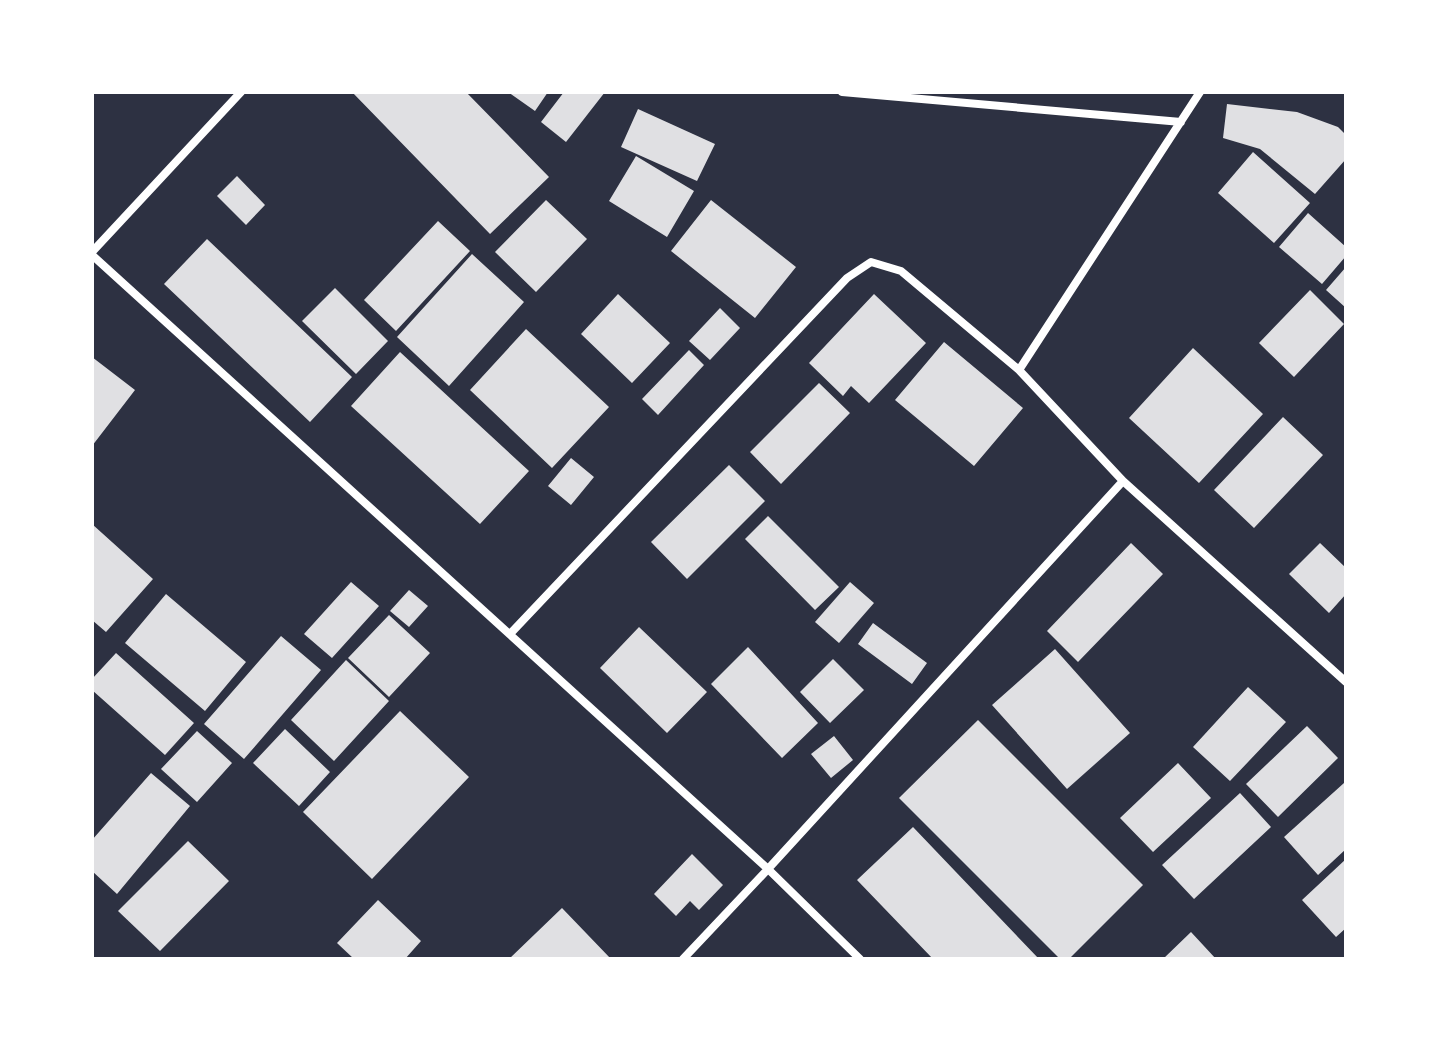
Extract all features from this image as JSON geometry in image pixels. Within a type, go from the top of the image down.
[{"type":"street","points":[[241,92],[92,254],[768,869],[860,959]]},
{"type":"street","points":[[842,92],[1181,122]]},
{"type":"street","points":[[1019,370],[1200,92]]},
{"type":"street","points":[[510,634],[847,278],[871,262],[901,271],[1019,370],[1123,481],[1346,682]]},
{"type":"street","points":[[683,959],[1123,481]]},
{"type":"building","points":[[352,92],[466,92],[549,177],[490,234]]},
{"type":"building","points":[[508,92],[548,92],[535,111]]},
{"type":"building","points":[[564,92],[605,92],[566,142],[541,122]]},
{"type":"building","points":[[1227,104],[1297,112],[1338,127],[1346,135],[1346,159],[1315,194],[1260,149],[1223,138]]},
{"type":"building","points":[[638,109],[715,144],[697,181],[621,147]]},
{"type":"building","points":[[1253,152],[1310,203],[1274,243],[1218,193]]},
{"type":"building","points":[[636,156],[694,191],[667,237],[609,201]]},
{"type":"building","points":[[237,176],[265,205],[246,225],[217,196]]},
{"type":"building","points":[[546,200],[587,239],[536,292],[495,252]]},
{"type":"building","points":[[711,200],[796,267],[755,318],[671,251]]},
{"type":"building","points":[[1308,213],[1346,247],[1346,256],[1322,284],[1279,247]]},
{"type":"building","points":[[438,221],[470,251],[396,331],[364,300]]},
{"type":"building","points":[[207,239],[352,377],[310,422],[164,284]]},
{"type":"building","points":[[472,254],[524,302],[449,386],[397,337]]},
{"type":"building","points":[[1346,267],[1346,308],[1326,290]]},
{"type":"building","points":[[335,288],[388,341],[356,374],[302,321]]},
{"type":"building","points":[[1310,290],[1344,324],[1294,377],[1259,343]]},
{"type":"building","points":[[618,294],[670,343],[632,383],[581,334]]},
{"type":"building","points":[[874,294],[926,343],[869,403],[851,386],[843,396],[809,363]]},
{"type":"building","points":[[720,308],[740,328],[710,360],[689,341]]},
{"type":"building","points":[[526,329],[609,407],[552,468],[470,390]]},
{"type":"building","points":[[944,342],[1023,408],[974,466],[895,400]]},
{"type":"building","points":[[1193,348],[1263,414],[1199,483],[1129,418]]},
{"type":"building","points":[[689,350],[704,365],[658,415],[642,399]]},
{"type":"building","points":[[400,352],[529,471],[480,524],[351,406]]},
{"type":"building","points":[[92,357],[135,390],[92,446]]},
{"type":"building","points":[[819,383],[850,413],[781,484],[750,452]]},
{"type":"building","points":[[1283,417],[1323,455],[1254,528],[1214,490]]},
{"type":"building","points":[[571,458],[594,477],[571,505],[548,486]]},
{"type":"building","points":[[729,465],[765,501],[687,579],[651,542]]},
{"type":"building","points":[[768,516],[839,587],[815,610],[745,539]]},
{"type":"building","points":[[92,524],[153,579],[106,632],[92,620]]},
{"type":"building","points":[[1131,543],[1163,574],[1078,662],[1047,631]]},
{"type":"building","points":[[1320,543],[1346,568],[1346,594],[1329,613],[1289,574]]},
{"type":"building","points":[[351,582],[379,606],[332,658],[304,634]]},
{"type":"building","points":[[850,582],[874,603],[839,643],[815,622]]},
{"type":"building","points":[[409,590],[428,606],[409,627],[390,611]]},
{"type":"building","points":[[166,594],[246,662],[205,711],[125,643]]},
{"type":"building","points":[[389,615],[430,653],[389,697],[348,658]]},
{"type":"building","points":[[873,623],[927,663],[912,684],[858,644]]},
{"type":"building","points":[[639,627],[707,692],[667,733],[600,668]]},
{"type":"building","points":[[281,636],[321,670],[244,759],[204,724]]},
{"type":"building","points":[[748,647],[818,723],[782,758],[711,684]]},
{"type":"building","points":[[1055,649],[1130,733],[1067,789],[992,705]]},
{"type":"building","points":[[116,653],[194,723],[165,755],[92,690],[92,679]]},
{"type":"building","points":[[833,659],[864,690],[830,723],[800,692]]},
{"type":"building","points":[[346,660],[389,701],[334,761],[291,720]]},
{"type":"building","points":[[1248,687],[1286,722],[1230,781],[1193,747]]},
{"type":"building","points":[[400,711],[469,777],[372,879],[303,812]]},
{"type":"building","points":[[978,720],[1143,885],[1069,959],[1060,959],[899,798]]},
{"type":"building","points":[[1307,726],[1338,758],[1278,817],[1246,784]]},
{"type":"building","points":[[285,729],[330,772],[299,806],[253,763]]},
{"type":"building","points":[[197,731],[232,763],[197,802],[161,769]]},
{"type":"building","points":[[834,736],[853,760],[831,778],[811,754]]},
{"type":"building","points":[[1178,763],[1211,798],[1153,852],[1120,818]]},
{"type":"building","points":[[151,773],[190,806],[117,894],[92,871],[92,840]]},
{"type":"building","points":[[1344,783],[1346,849],[1318,875],[1284,837]]},
{"type":"building","points":[[1240,793],[1271,827],[1194,899],[1162,865]]},
{"type":"building","points":[[913,827],[1039,959],[933,959],[857,880]]},
{"type":"building","points":[[188,841],[229,881],[160,951],[118,911]]},
{"type":"building","points":[[692,854],[723,885],[699,910],[690,901],[676,916],[654,894]]},
{"type":"building","points":[[1346,859],[1346,928],[1336,937],[1302,900]]},
{"type":"building","points":[[378,900],[421,941],[405,959],[354,959],[337,943]]},
{"type":"building","points":[[562,908],[611,959],[509,959]]},
{"type":"building","points":[[1191,932],[1216,959],[1163,959]]}]
